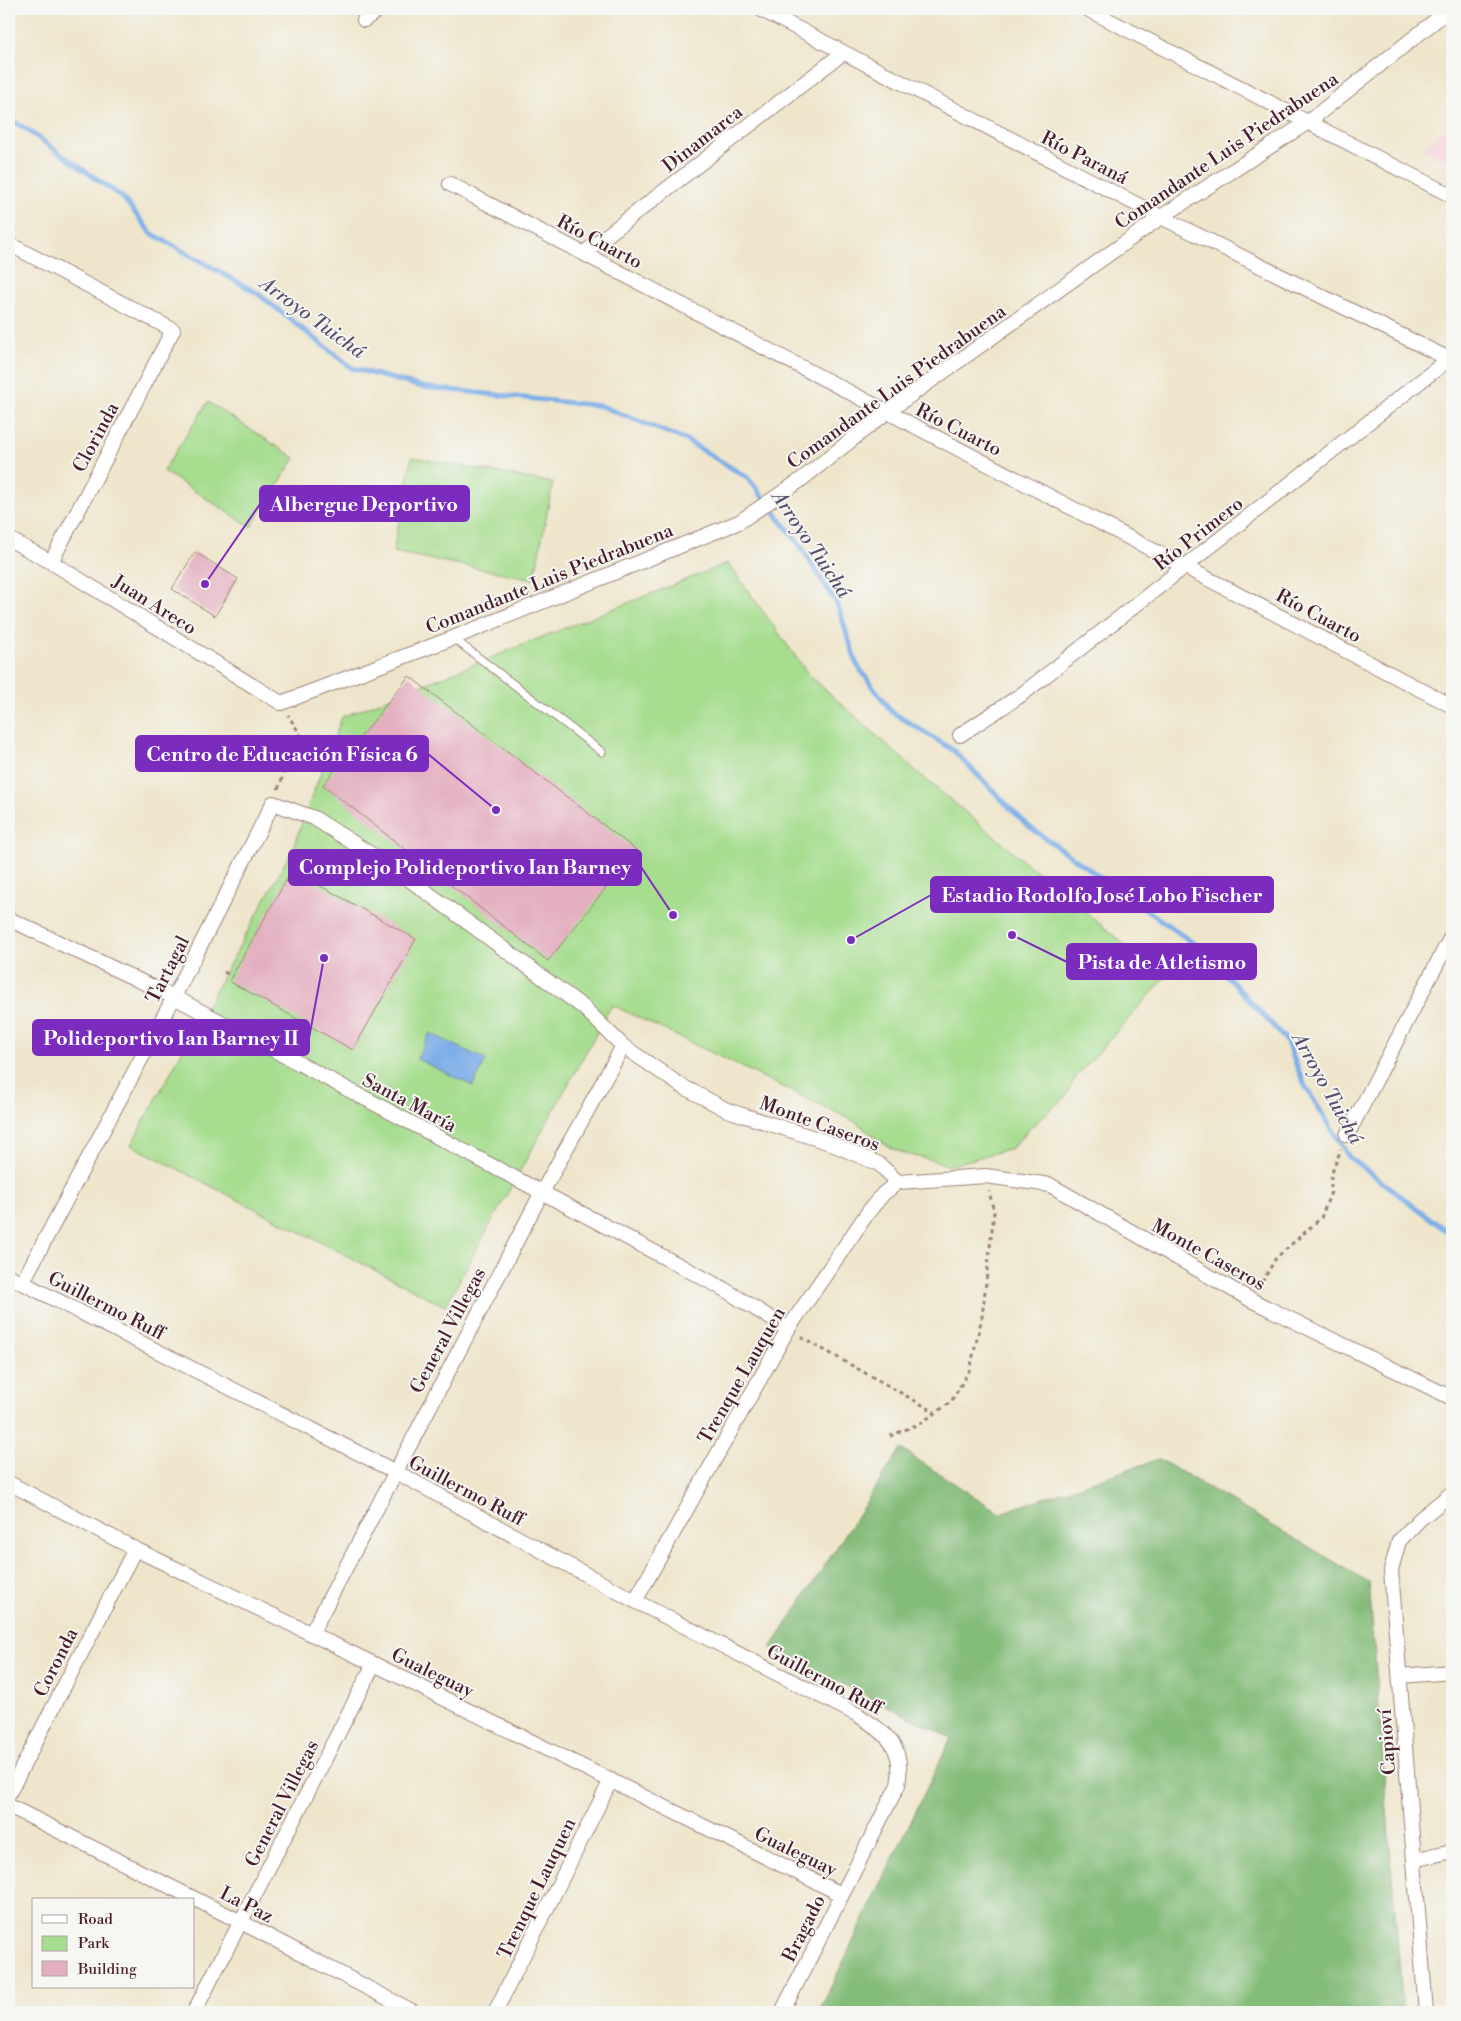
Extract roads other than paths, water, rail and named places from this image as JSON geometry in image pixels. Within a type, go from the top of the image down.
[{"type":"street","points":[[364,20],[379,9]]},
{"type":"street","name":"Río Paraná","points":[[760,9],[1160,217],[1450,356]]},
{"type":"street","points":[[1087,9],[1452,196]]},
{"type":"street","name":"Comandante Luis Piedrabuena","points":[[281,703],[453,638],[739,522],[798,482],[887,412],[1160,217],[1308,122],[1450,9]]},
{"type":"street","name":"Dinamarca","points":[[584,254],[843,53]]},
{"type":"street","name":"Río Cuarto","points":[[450,184],[1452,706]]},
{"type":"street","name":"Clorinda","points":[[9,244],[173,330],[51,562]]},
{"type":"street","name":"Río Primero","points":[[960,735],[1021,695],[1450,356]]},
{"type":"street","name":"Juan Areco","points":[[9,539],[51,562],[281,703]]},
{"type":"street","name":"Tartagal","points":[[22,1283],[174,997],[273,804]]},
{"type":"street","name":"Monte Caseros","points":[[273,804],[314,818],[402,874],[583,1007],[622,1046],[680,1085],[728,1110],[827,1142],[870,1160],[879,1164],[898,1182],[986,1176],[1050,1185],[1251,1300],[1452,1398]]},
{"type":"street","name":"Santa María","points":[[9,919],[174,997],[541,1194],[722,1288],[788,1329]]},
{"type":"street","points":[[1348,1134],[1452,934]]},
{"type":"street","name":"General Villegas","points":[[311,1634],[541,1194],[622,1046]]},
{"type":"street","name":"Trenque Lauquen","points":[[635,1601],[788,1329],[869,1211],[883,1194],[898,1182]]},
{"type":"street","name":"Guillermo Ruff","points":[[9,1276],[394,1472],[635,1601],[858,1715],[881,1730],[898,1751]]},
{"type":"street","name":"Gualeguay","points":[[9,1483],[134,1550],[374,1664],[841,1894]]},
{"type":"street","name":"Capioví","points":[[1426,2012],[1391,1570],[1400,1541],[1420,1519],[1452,1493]]},
{"type":"street","name":"Coronda","points":[[9,1792],[134,1550]]},
{"type":"street","name":"General Villegas","points":[[194,2012],[374,1664]]},
{"type":"street","points":[[1400,1676],[1452,1672]]},
{"type":"street","name":"Bragado","points":[[782,2012],[898,1785],[901,1767],[898,1751]]},
{"type":"street","name":"Trenque Lauquen","points":[[495,2012],[611,1780]]},
{"type":"street","name":"La Paz","points":[[9,1806],[193,1898]]},
{"type":"street","points":[[1414,1860],[1452,1851]]},
{"type":"street","name":"La Paz","points":[[195,1899],[414,2012]]},
{"type":"lane","points":[[453,638],[602,752]]},
{"type":"water","points":[[430,1033],[486,1060],[473,1086],[417,1059]]},
{"type":"waterway","name":"Arroyo Tuichá","points":[[9,119],[122,197],[151,233],[257,293],[352,368],[422,387],[601,406],[686,440],[748,478],[800,545],[838,606],[857,665],[892,712],[953,750],[1027,825],[1203,950],[1286,1040],[1305,1086],[1349,1157],[1452,1235]]},
{"type":"place","name":"Albergue Deportivo","points":[[205,584]]},
{"type":"place","name":"Centro de Educación Física 6","points":[[496,810]]},
{"type":"place","name":"Complejo Polideportivo Ian Barney","points":[[673,915]]},
{"type":"place","name":"Pista de Atletismo","points":[[1012,935]]},
{"type":"place","name":"Estadio Rodolfo José Lobo Fischer","points":[[851,940]]},
{"type":"place","name":"Polideportivo Ian Barney II","points":[[324,958]]}]
